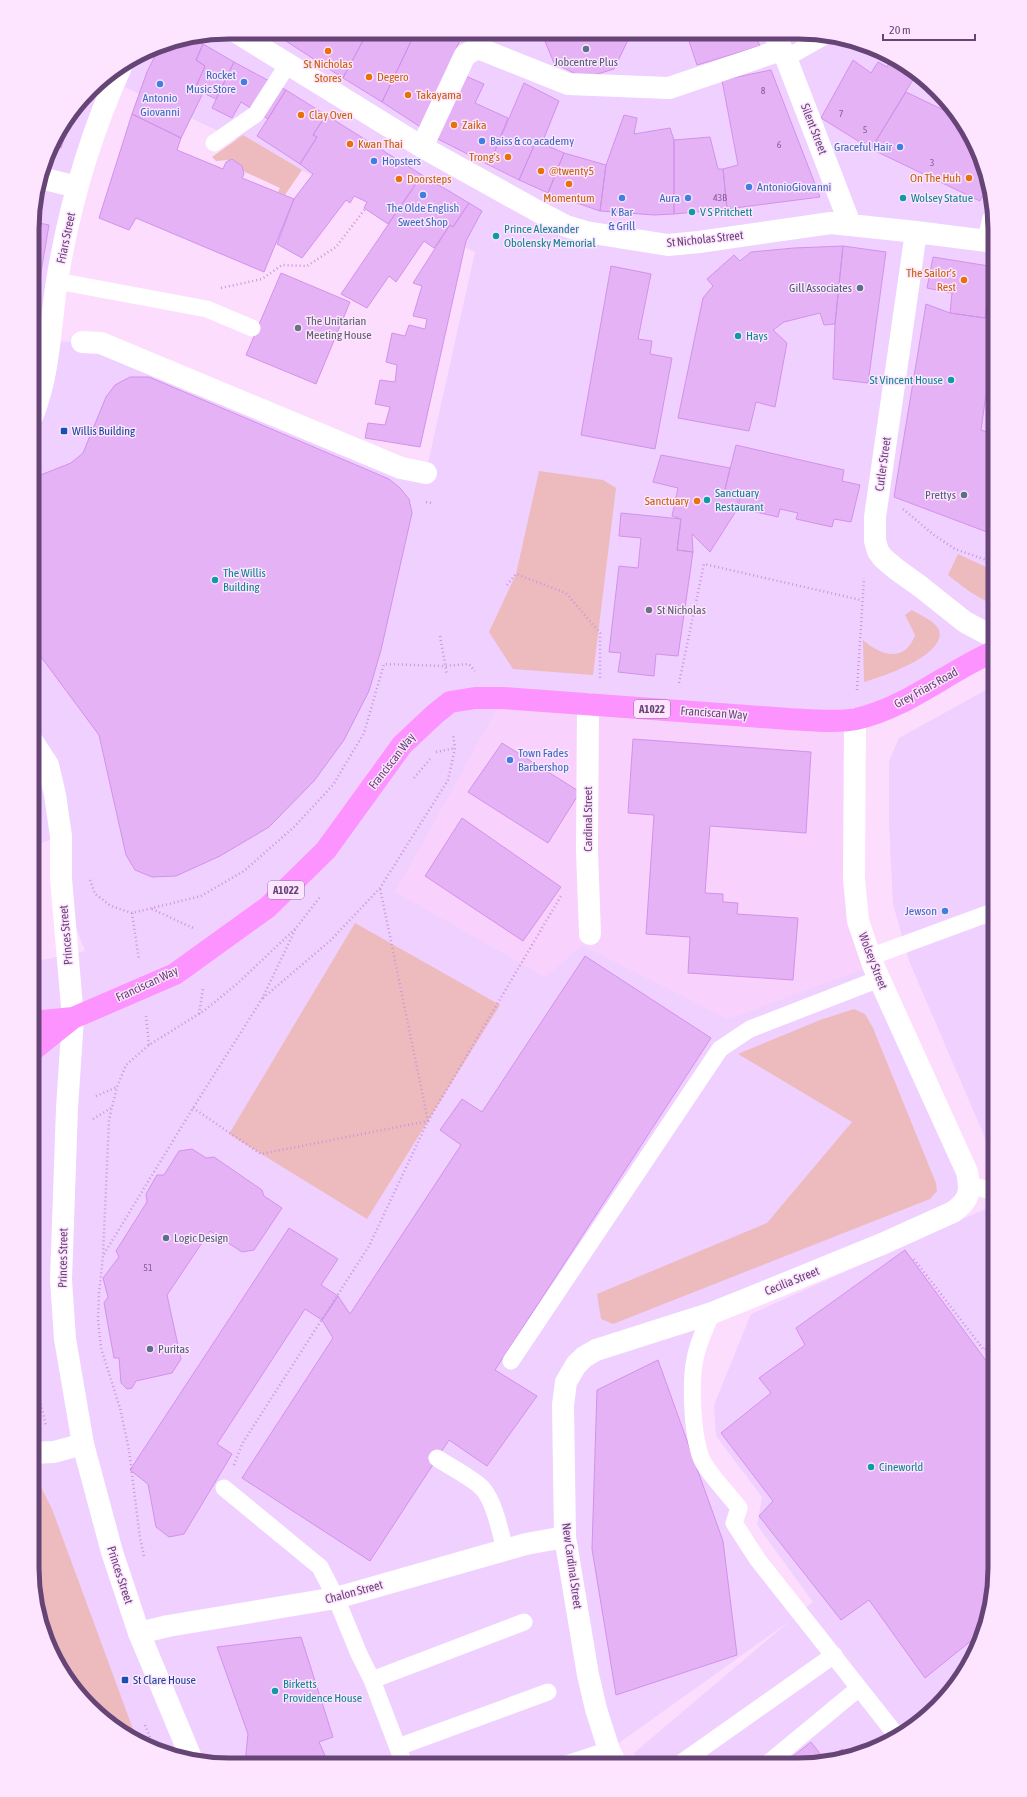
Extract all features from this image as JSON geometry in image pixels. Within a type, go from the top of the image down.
[{"type":"main road","name":"Grey Friars Road","points":[[855,719],[886,710],[988,654]]},
{"type":"main road","name":"Franciscan Way","points":[[74,1018],[175,974],[268,907],[326,850],[402,745],[450,702],[475,698],[503,698],[814,721],[855,719]]},
{"type":"main road","name":"A1022","points":[[39,1021],[74,1018]]},
{"type":"main road","name":"A1022","points":[[39,1045],[74,1018]]},
{"type":"street","name":"St Nicholas Street","points":[[247,39],[422,147],[566,226],[586,232],[668,245],[831,223],[850,224],[988,242]]},
{"type":"street","points":[[422,147],[465,55],[478,48],[568,84],[669,88],[781,48]]},
{"type":"street","name":"Silent Street","points":[[781,48],[850,224]]},
{"type":"street","name":"Friars Street","points":[[39,400],[50,341],[57,281],[77,187],[92,138],[118,75]]},
{"type":"street","points":[[45,179],[77,187]]},
{"type":"street","name":"Cutler Street","points":[[916,232],[875,517],[875,541],[878,551],[896,570],[921,587],[965,622],[988,634]]},
{"type":"street","points":[[82,342],[101,342],[401,468],[426,473]]},
{"type":"street","name":"Cardinal Street","points":[[588,704],[587,851],[590,934]]},
{"type":"street","name":"Wolsey Street","points":[[855,719],[854,879],[858,921],[879,979],[967,1172],[970,1185]]},
{"type":"street","name":"Princes Street","points":[[39,751],[48,765],[55,795],[61,836],[62,879],[74,1018],[67,1108],[61,1280],[65,1339],[83,1444],[112,1552],[139,1633],[189,1754]]},
{"type":"street","name":"Cecilia Street","points":[[596,1350],[712,1313],[882,1244],[953,1212],[964,1202],[970,1185]]},
{"type":"street","name":"New Cardinal Street","points":[[596,1350],[584,1357],[576,1365],[566,1382],[563,1405],[565,1537],[588,1675],[613,1757]]},
{"type":"street","points":[[39,1453],[54,1452],[83,1444]]},
{"type":"street","name":"Chalon Street","points":[[139,1633],[168,1626],[336,1598],[505,1549],[543,1540],[565,1537]]},
{"type":"lane","points":[[781,48],[813,39]]},
{"type":"lane","points":[[214,143],[256,114],[288,64]]},
{"type":"lane","points":[[57,281],[207,309],[252,328]]},
{"type":"lane","points":[[870,957],[988,914]]},
{"type":"lane","points":[[511,1361],[720,1049],[750,1029],[879,979]]},
{"type":"lane","points":[[970,1185],[988,1190]]},
{"type":"lane","points":[[712,1313],[695,1359],[692,1378],[694,1423],[697,1445],[703,1462],[739,1508],[734,1523],[758,1560],[894,1732]]},
{"type":"lane","points":[[436,1458],[482,1487],[488,1496],[498,1522],[505,1549]]},
{"type":"lane","points":[[224,1488],[320,1567],[336,1598],[359,1654],[372,1680],[402,1758]]},
{"type":"lane","points":[[372,1680],[524,1622]]},
{"type":"lane","points":[[689,1758],[834,1655]]},
{"type":"lane","points":[[775,1758],[860,1688]]},
{"type":"lane","points":[[398,1748],[548,1692]]},
{"type":"path","points":[[207,309],[219,288],[262,279],[282,265],[307,266],[336,247],[366,209]]},
{"type":"path","points":[[900,506],[934,535],[955,549],[988,561]]},
{"type":"path","points":[[679,687],[704,564],[861,600]]},
{"type":"path","points":[[856,693],[864,570]]},
{"type":"path","points":[[507,585],[516,574],[566,593],[600,632],[600,681]]},
{"type":"path","points":[[88,875],[95,894],[111,906],[132,913],[201,896],[244,871],[294,827],[333,785],[364,733],[384,664],[445,666],[468,664]]},
{"type":"path","points":[[262,999],[331,940],[380,888],[448,780],[455,748],[435,753]]},
{"type":"path","points":[[411,782],[430,758]]},
{"type":"path","points":[[380,888],[428,1121]]},
{"type":"path","points":[[145,1561],[140,1538],[129,1450],[120,1408],[101,1348],[98,1319],[103,1256],[109,1120],[117,1087],[126,1065],[149,1045],[205,1010],[238,983],[296,928],[324,891]]},
{"type":"path","points":[[224,1488],[242,1444],[369,1246],[428,1121],[564,891]]},
{"type":"path","points":[[152,909],[220,941]]},
{"type":"path","points":[[103,1256],[193,1108],[262,999],[296,928]]},
{"type":"path","points":[[193,1108],[261,1154],[428,1121]]},
{"type":"path","points":[[912,1256],[984,1350],[988,1347]]},
{"type":"shaded area","points":[[216,39],[811,39],[847,45],[871,53],[893,64],[923,86],[949,113],[963,134],[974,156],[982,180],[988,216],[988,654],[855,719],[503,698],[395,892],[546,977],[582,945],[728,1019],[873,965],[968,1194],[712,1313],[702,1336],[697,1445],[739,1508],[734,1524],[799,1613],[813,1602],[757,1525],[762,1497],[716,1436],[714,1405],[751,1314],[988,1208],[988,1581],[982,1617],[974,1641],[963,1663],[941,1693],[914,1719],[893,1733],[871,1744],[847,1752],[811,1758],[636,1758],[634,1753],[791,1620],[609,1750],[613,1758],[216,1758],[180,1752],[156,1744],[134,1733],[104,1711],[78,1684],[64,1663],[53,1641],[45,1617],[39,1581],[39,961],[85,951],[66,902],[61,837],[39,843],[39,216],[45,180],[53,156],[64,134],[78,113],[113,78],[134,64],[156,53],[180,45]],"holes":[[[114,82],[475,252],[426,472],[82,342],[50,341]]]},
{"type":"shaded area","points":[[243,135],[302,170],[285,195],[278,192],[280,188],[245,172],[235,163],[228,160],[216,161],[212,157]]},
{"type":"shaded area","points":[[539,471],[603,480],[616,488],[593,675],[513,669],[489,632],[516,574]]},
{"type":"shaded area","points":[[958,554],[988,568],[988,602],[976,596],[948,575]]},
{"type":"shaded area","points":[[912,610],[931,621],[939,630],[939,639],[933,648],[911,664],[864,682],[863,640],[870,646],[885,653],[899,653],[905,650],[911,644],[915,635],[905,615]]},
{"type":"shaded area","name":"Jewson","points":[[988,689],[988,1148],[983,1133],[909,961],[893,904],[889,824],[889,761],[899,738]]},
{"type":"shaded area","points":[[503,698],[855,719],[854,879],[873,965],[728,1019],[582,945],[547,977],[394,892]]},
{"type":"shaded area","points":[[355,923],[500,1005],[367,1219],[229,1134]]},
{"type":"shaded area","points":[[854,1009],[865,1014],[873,1028],[936,1183],[937,1191],[930,1199],[613,1324],[601,1319],[597,1294],[767,1223],[852,1122],[738,1054],[820,1020]]},
{"type":"shaded area","points":[[39,1485],[52,1509],[135,1733],[113,1719],[78,1684],[64,1663],[53,1641],[45,1617],[39,1581]]},
{"type":"building","points":[[283,39],[364,39],[343,78]]},
{"type":"building","points":[[364,39],[412,39],[382,102],[343,78]]},
{"type":"building","points":[[412,39],[460,39],[422,128],[382,102]]},
{"type":"building","name":"Jobcentre Plus","points":[[544,39],[629,39],[614,69],[584,78],[554,63]]},
{"type":"building","points":[[688,39],[757,39],[760,46],[697,65]]},
{"type":"building","points":[[199,42],[203,44],[196,60],[205,66],[195,89],[203,93],[181,138],[132,114],[147,72],[157,53],[180,45]]},
{"type":"building","points":[[203,44],[234,62],[216,99],[195,89],[205,66],[196,60]]},
{"type":"building","points":[[853,60],[871,73],[878,62],[887,67],[889,62],[914,78],[871,149],[821,118]]},
{"type":"building","points":[[234,62],[286,90],[268,119],[241,102],[232,118],[212,108]]},
{"type":"building","points":[[771,70],[820,197],[727,209],[723,169],[738,165],[722,80]]},
{"type":"building","points":[[463,75],[484,84],[475,103],[508,118],[489,165],[434,137]]},
{"type":"building","points":[[524,83],[559,101],[542,143],[536,141],[519,180],[489,165]]},
{"type":"building","points":[[286,90],[326,115],[313,135],[317,137],[300,164],[257,136]]},
{"type":"building","points":[[906,92],[949,113],[963,134],[974,156],[982,180],[984,193],[980,201],[871,149]]},
{"type":"building","points":[[80,111],[77,119],[74,119]]},
{"type":"building","points":[[132,114],[181,138],[177,150],[223,169],[226,162],[232,159],[242,166],[244,174],[242,178],[294,199],[264,272],[136,218],[129,230],[99,218]]},
{"type":"building","points":[[326,115],[422,175],[388,224],[364,208],[367,202],[354,196],[350,203],[346,200],[302,258],[277,244],[294,199],[313,174],[300,164],[317,137],[313,135]]},
{"type":"building","points":[[624,115],[637,118],[634,134],[670,128],[674,140],[674,214],[654,215],[600,211],[606,165]]},
{"type":"building","points":[[68,128],[61,148],[58,147]]},
{"type":"building","points":[[710,137],[718,169],[723,169],[727,209],[674,214],[674,140]]},
{"type":"building","points":[[536,141],[564,153],[548,193],[519,180]]},
{"type":"building","points":[[564,153],[606,165],[600,211],[548,193]]},
{"type":"building","points":[[422,175],[469,203],[453,227],[450,225],[434,248],[424,241],[396,282],[389,276],[367,308],[341,294]]},
{"type":"building","points":[[469,203],[482,211],[466,241],[420,447],[365,438],[368,423],[385,425],[390,407],[375,404],[380,380],[395,382],[397,365],[386,362],[392,333],[405,336],[409,325],[425,329],[427,319],[413,316],[422,286],[413,283],[450,225],[453,227]]},
{"type":"building","points":[[39,223],[49,225],[39,284]]},
{"type":"building","name":"Hays","points":[[843,246],[835,324],[824,325],[820,313],[784,322],[773,330],[787,343],[775,407],[756,402],[749,431],[678,418],[703,298],[713,286],[707,279],[734,255],[740,261],[751,252]]},
{"type":"building","name":"Gill Associates","points":[[843,246],[886,252],[868,383],[833,379],[835,324]]},
{"type":"building","points":[[933,257],[988,266],[988,294],[985,318],[950,313],[952,293],[927,288]]},
{"type":"building","points":[[611,266],[651,274],[638,339],[652,341],[650,354],[672,358],[655,449],[581,435]]},
{"type":"building","name":"The Unitarian Meeting House","points":[[281,273],[350,302],[316,384],[246,355]]},
{"type":"building","name":"St Vincent House","points":[[926,304],[950,313],[988,318],[988,380],[981,430],[988,432],[988,532],[894,497]]},
{"type":"building","name":"The Willis Building","points":[[130,377],[149,377],[389,479],[400,488],[409,499],[412,513],[381,650],[369,691],[344,740],[314,781],[269,827],[220,856],[176,876],[152,877],[135,870],[126,855],[99,735],[39,654],[39,476],[71,463],[83,453],[106,397],[115,385]]},
{"type":"building","points":[[736,445],[844,470],[842,481],[860,485],[851,522],[834,519],[832,527],[796,519],[798,513],[780,509],[778,517],[738,508],[741,493],[725,489]]},
{"type":"building","name":"Sanctuary Restaurant","points":[[661,455],[730,468],[725,489],[738,492],[738,508],[710,552],[692,534],[693,552],[677,550],[681,519],[672,516],[678,488],[653,482]]},
{"type":"building","name":"St Nicholas","points":[[621,513],[681,519],[677,550],[693,552],[678,656],[656,654],[654,676],[618,672],[621,653],[609,652],[619,566],[638,568],[641,538],[619,536]]},
{"type":"building","points":[[633,739],[811,752],[806,833],[710,826],[705,893],[723,894],[723,902],[738,903],[737,914],[798,918],[793,980],[688,973],[690,937],[646,934],[654,815],[628,813]]},
{"type":"building","points":[[502,743],[580,792],[548,843],[468,792]]},
{"type":"building","points":[[462,818],[561,887],[523,941],[425,876]]},
{"type":"building","points":[[585,956],[711,1038],[495,1370],[537,1396],[487,1466],[449,1440],[370,1561],[242,1478],[333,1338],[322,1320],[338,1296],[350,1314],[461,1145],[440,1130],[462,1099],[482,1112]]},
{"type":"building","points":[[192,1149],[206,1158],[214,1157],[262,1190],[264,1196],[282,1208],[254,1250],[242,1252],[210,1231],[167,1295],[181,1359],[172,1373],[136,1381],[132,1388],[127,1389],[121,1383],[119,1358],[114,1358],[104,1303],[108,1297],[103,1278],[119,1257],[116,1251],[147,1202],[146,1194],[157,1175],[164,1175],[179,1151]]},
{"type":"building","points":[[289,1228],[338,1259],[321,1285],[338,1296],[322,1320],[305,1309],[217,1444],[232,1454],[184,1534],[169,1537],[156,1527],[148,1484],[130,1470]]},
{"type":"building","name":"Cineworld","points":[[905,1250],[988,1363],[988,1581],[982,1617],[974,1642],[972,1640],[925,1678],[869,1600],[841,1620],[759,1516],[773,1501],[721,1433],[771,1393],[759,1378],[805,1345],[796,1328]]},
{"type":"building","points":[[658,1360],[723,1541],[737,1655],[616,1695],[592,1549],[597,1390]]},
{"type":"building","name":"Birketts Providence House","points":[[301,1637],[333,1737],[319,1742],[326,1758],[246,1758],[248,1734],[217,1647]]},
{"type":"building","points":[[811,1742],[822,1756],[811,1758],[791,1758]]},
{"type":"building","points":[[842,1749],[845,1752],[836,1754]]},
{"type":"place","name":"Jobcentre Plus","points":[[586,49]]},
{"type":"place","name":"St Nicholas Stores","points":[[328,51]]},
{"type":"place","name":"Degero","points":[[369,77]]},
{"type":"place","name":"Rocket Music Store","points":[[244,82]]},
{"type":"place","name":"Antonio Giovanni","points":[[160,84]]},
{"type":"place","name":"Takayama","points":[[408,95]]},
{"type":"place","name":"Clay Oven","points":[[301,115]]},
{"type":"place","name":"Zaika","points":[[454,125]]},
{"type":"place","name":"Baiss & co academy","points":[[482,141]]},
{"type":"place","name":"Kwan Thai","points":[[350,144]]},
{"type":"place","name":"Graceful Hair","points":[[900,147]]},
{"type":"place","name":"Trong's","points":[[508,157]]},
{"type":"place","name":"Hopsters","points":[[374,161]]},
{"type":"place","name":"@twenty5","points":[[541,171]]},
{"type":"place","name":"On The Huh","points":[[969,178]]},
{"type":"place","name":"Doorsteps","points":[[399,179]]},
{"type":"place","name":"Momentum","points":[[569,184]]},
{"type":"place","name":"AntonioGiovanni","points":[[749,187]]},
{"type":"place","name":"The Olde English Sweet Shop","points":[[423,195]]},
{"type":"place","name":"K Bar & Grill","points":[[622,198]]},
{"type":"place","name":"Aura","points":[[688,198]]},
{"type":"place","name":"Wolsey Statue","points":[[903,198]]},
{"type":"place","name":"V S Pritchett","points":[[692,212]]},
{"type":"place","name":"Prince Alexander Obolensky Memorial","points":[[496,236]]},
{"type":"place","name":"The Sailor's Rest","points":[[964,280]]},
{"type":"place","name":"Gill Associates","points":[[860,288]]},
{"type":"place","name":"The Unitarian Meeting House","points":[[298,328]]},
{"type":"place","name":"Hays","points":[[738,336]]},
{"type":"place","name":"St Vincent House","points":[[951,380]]},
{"type":"place","name":"Willis Building","points":[[64,431]]},
{"type":"place","name":"Prettys","points":[[964,495]]},
{"type":"place","name":"Sanctuary Restaurant","points":[[707,500]]},
{"type":"place","name":"Sanctuary","points":[[697,501]]},
{"type":"place","name":"The Willis Building","points":[[215,580]]},
{"type":"place","name":"St Nicholas","points":[[649,610]]},
{"type":"place","name":"Town Fades Barbershop","points":[[510,760]]},
{"type":"place","name":"Jewson","points":[[945,911]]},
{"type":"place","name":"Logic Design","points":[[166,1238]]},
{"type":"place","name":"Puritas","points":[[150,1349]]},
{"type":"place","name":"Cineworld","points":[[871,1467]]},
{"type":"place","name":"St Clare House","points":[[125,1680]]},
{"type":"place","name":"Birketts Providence House","points":[[275,1691]]}]
